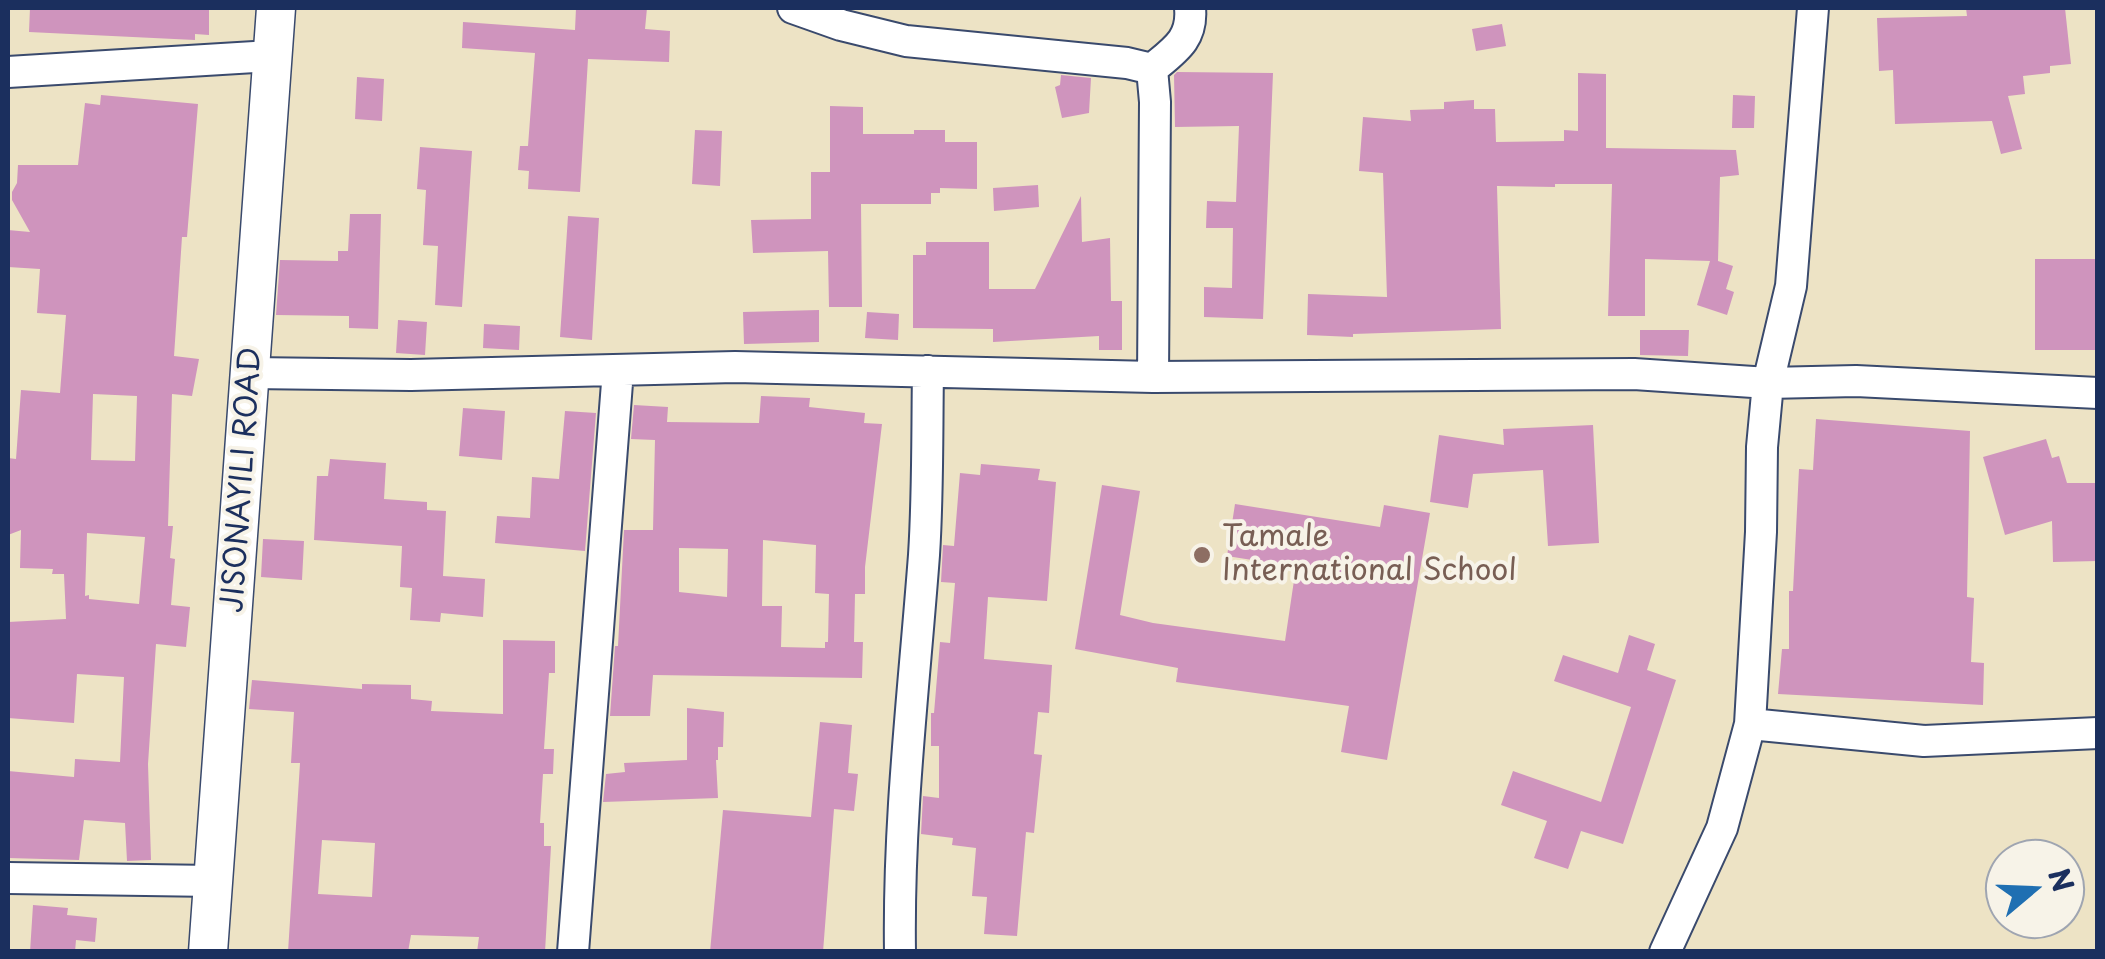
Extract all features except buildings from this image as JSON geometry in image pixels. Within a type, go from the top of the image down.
[{"type":"street","name":"JISONAYILI ROAD","points":[[208,952],[276,8]]},
{"type":"street","points":[[792,8],[841,25],[906,40],[1127,63],[1152,69]]},
{"type":"street","points":[[1152,69],[1184,42],[1192,23],[1190,8]]},
{"type":"street","points":[[1665,952],[1722,828],[1750,724],[1762,532],[1762,448],[1768,383],[1791,286],[1813,8]]},
{"type":"street","points":[[8,72],[271,56]]},
{"type":"street","points":[[1152,69],[1153,377]]},
{"type":"street","points":[[250,373],[410,375],[735,367],[1153,377],[1634,374],[1768,383],[1856,381],[2098,393]]},
{"type":"street","points":[[573,952],[618,370]]},
{"type":"street","points":[[900,952],[899,872],[909,703],[924,552],[928,372]]},
{"type":"street","points":[[1750,724],[1924,740],[2098,733]]},
{"type":"street","points":[[8,878],[214,881]]},
{"type":"place","name":"Tamale International School","points":[[1202,555]]}]
